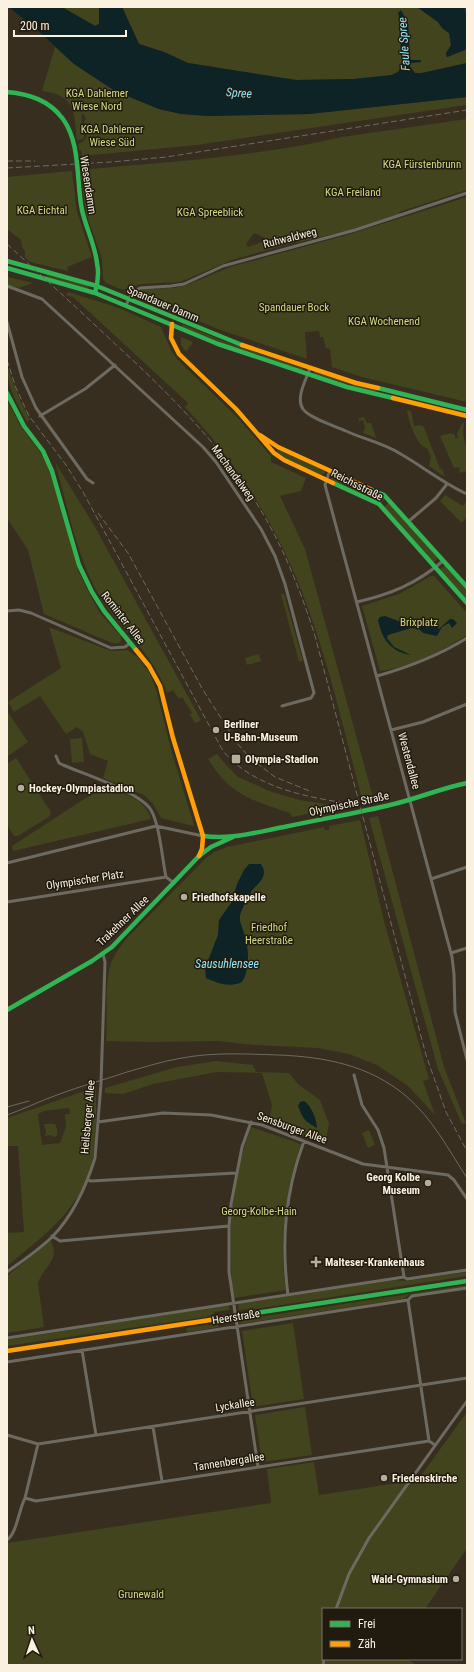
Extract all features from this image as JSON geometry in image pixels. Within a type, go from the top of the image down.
[{"type":"main road","name":"Wiesendamm","points":[[7,92],[34,96],[53,108],[65,122],[70,132],[82,211],[98,264],[97,286],[95,293]]},
{"type":"main road","name":"Spandauer Damm","points":[[7,262],[97,286],[230,341],[356,383],[467,410]]},
{"type":"main road","name":"Spandauer Damm","points":[[7,268],[95,293],[230,348],[308,374],[365,392],[467,416]]},
{"type":"main road","points":[[171,325],[174,318]]},
{"type":"main road","name":"Reichsstraße","points":[[171,325],[171,338],[179,354],[236,409],[274,453],[284,460],[381,506],[467,603]]},
{"type":"main road","name":"Rominter Allee","points":[[7,392],[24,426],[43,451],[52,471],[79,565],[89,586],[104,611],[149,666],[160,686],[176,751],[203,836]]},
{"type":"main road","name":"Reichsstraße","points":[[258,434],[278,447],[380,493],[388,499],[467,587]]},
{"type":"main road","name":"Olympische Straße","points":[[203,836],[210,838],[233,837],[376,808],[433,791],[467,783]]},
{"type":"main road","points":[[199,856],[202,849],[203,836]]},
{"type":"main road","name":"Olympische Straße","points":[[199,856],[211,847],[233,837]]},
{"type":"main road","name":"Trakehner Allee","points":[[7,1010],[103,954],[199,856]]},
{"type":"main road","name":"Heerstraße","points":[[7,1352],[467,1281]]},
{"type":"street","name":"Ruhwaldweg","points":[[126,305],[135,290],[140,288],[184,284],[223,266],[364,228],[467,194]]},
{"type":"street","name":"Machandelweg","points":[[7,286],[42,299],[203,447],[226,476],[268,543],[285,584],[314,693],[311,698],[282,706]]},
{"type":"street","points":[[7,322],[22,377],[40,416],[65,447],[87,479],[93,483]]},
{"type":"street","points":[[40,416],[85,388],[114,365]]},
{"type":"street","points":[[310,368],[300,402],[302,408],[308,413],[334,426],[398,452],[447,484],[467,494]]},
{"type":"street","points":[[326,479],[330,470]]},
{"type":"street","name":"Westendallee","points":[[326,479],[325,485],[358,602],[376,676],[451,953],[454,974],[455,1012],[467,1060]]},
{"type":"street","points":[[409,522],[436,498],[447,484]]},
{"type":"street","points":[[358,602],[391,593],[420,579],[443,561]]},
{"type":"street","points":[[7,612],[19,610],[31,613],[111,648],[125,647],[130,643]]},
{"type":"street","points":[[376,676],[423,662],[467,638]]},
{"type":"street","points":[[391,730],[423,722],[466,704],[467,709]]},
{"type":"street","points":[[56,756],[59,763],[130,793],[141,800],[150,809],[156,826],[166,877],[174,883]]},
{"type":"street","points":[[7,863],[156,826],[203,836]]},
{"type":"street","points":[[431,878],[467,867]]},
{"type":"street","name":"Olympischer Platz","points":[[7,902],[166,877]]},
{"type":"street","points":[[451,953],[467,948]]},
{"type":"street","name":"Heilsberger Allee","points":[[7,1272],[52,1236],[74,1208],[88,1180],[94,1158],[98,1122],[105,962],[103,954]]},
{"type":"street","points":[[354,1075],[362,1105],[381,1136],[404,1278]]},
{"type":"street","name":"Sensburger Allee","points":[[98,1122],[148,1114],[176,1113],[211,1115],[251,1122],[363,1164],[448,1175],[454,1180],[467,1199]]},
{"type":"street","points":[[251,1122],[242,1147],[236,1173],[229,1226],[229,1272],[258,1467]]},
{"type":"street","points":[[288,1295],[284,1255],[287,1204],[293,1171],[304,1141]]},
{"type":"street","points":[[88,1180],[236,1173]]},
{"type":"street","points":[[52,1236],[60,1241],[229,1226]]},
{"type":"street","name":"Heerstraße","points":[[7,1338],[233,1303],[467,1270]]},
{"type":"street","name":"Heerstraße","points":[[7,1362],[408,1300],[412,1296],[467,1288]]},
{"type":"street","points":[[408,1300],[429,1440],[435,1445]]},
{"type":"street","points":[[82,1350],[96,1435]]},
{"type":"street","name":"Lyckallee","points":[[7,1435],[38,1444],[467,1378]]},
{"type":"street","points":[[336,1608],[349,1574],[360,1552],[401,1492],[467,1401]]},
{"type":"street","points":[[153,1427],[162,1482]]},
{"type":"street","name":"Tannenbergallee","points":[[25,1498],[36,1501],[429,1440]]},
{"type":"street","points":[[7,1540],[13,1533],[21,1505],[25,1498],[38,1444]]},
{"type":"green space","points":[[62,7],[99,7],[99,24],[95,26]]},
{"type":"green space","points":[[122,7],[417,7],[438,22],[442,28],[449,33],[451,45],[446,56],[447,57],[465,50],[467,47],[467,63],[422,73],[415,73],[401,67],[398,72],[392,75],[354,79],[296,80],[188,63],[164,52],[139,44]]},
{"type":"green space","points":[[55,47],[74,64],[115,91],[159,109],[181,114],[209,116],[309,114],[467,97],[467,105],[197,145],[82,156],[78,144],[86,138],[87,135],[84,122],[86,118],[82,113],[84,138],[77,141],[74,113],[67,101],[61,96],[42,91]]},
{"type":"green space","points":[[467,119],[467,190],[346,231],[296,242],[232,260],[180,282],[140,284],[123,290],[106,283],[103,279],[102,259],[86,213],[80,170],[244,154],[310,144],[342,137]],"holes":[[[254,233],[268,238],[269,241],[248,247],[246,244]]]},
{"type":"green space","name":"KGA Eichtal","points":[[72,171],[77,212],[92,257],[67,267],[68,271],[30,262],[25,258],[25,251],[22,247],[21,240],[7,229],[7,177]]},
{"type":"green space","points":[[467,197],[467,402],[362,377],[332,367],[330,349],[326,348],[323,337],[320,337],[319,331],[305,332],[307,359],[215,328],[141,296],[140,290],[142,289],[174,288],[187,285],[230,267],[347,235]]},
{"type":"green space","points":[[46,274],[89,286],[88,289],[47,277]]},
{"type":"green space","points":[[8,277],[33,283],[19,288],[7,285]]},
{"type":"green space","points":[[68,292],[119,308],[161,327],[172,352],[178,360],[237,417],[271,456],[271,462],[306,478],[301,491],[280,496],[305,549],[374,801],[363,803],[335,694],[310,613],[290,562],[265,515],[236,469],[185,407],[188,403],[73,297],[66,295]]},
{"type":"green space","points":[[182,324],[226,342],[303,368],[303,370],[225,344],[182,327]]},
{"type":"green space","points":[[181,337],[193,342],[186,352],[181,345]]},
{"type":"green space","points":[[7,366],[20,400],[30,420],[27,422],[16,402],[11,388],[7,374]]},
{"type":"green space","points":[[314,371],[376,390],[375,392],[314,374]]},
{"type":"green space","points":[[7,400],[21,427],[47,464],[53,479],[78,570],[100,613],[121,636],[121,641],[118,644],[112,643],[44,614],[28,550],[7,518]]},
{"type":"green space","points":[[407,410],[411,411],[414,426],[421,425],[424,427],[440,469],[442,469],[445,477],[429,466],[431,457],[427,448],[420,443],[417,438],[411,426]]},
{"type":"green space","points":[[364,417],[367,423],[371,423],[376,438],[363,433],[365,427],[363,420],[359,421],[359,418]]},
{"type":"green space","points":[[462,423],[464,423],[463,433],[467,453],[467,471],[460,473],[459,467],[454,468],[440,436],[451,433],[455,435],[455,438],[458,438],[457,434]]},
{"type":"green space","points":[[278,449],[325,471],[325,473],[322,475],[290,462],[276,453]]},
{"type":"green space","points":[[55,462],[95,527],[201,720],[195,723],[190,715],[192,713],[182,697],[179,699],[173,690],[167,693],[153,664],[103,602],[95,588],[82,559],[67,510]]},
{"type":"green space","points":[[334,474],[375,492],[384,497],[384,500],[381,503],[331,480],[331,475]]},
{"type":"green space","points":[[445,495],[463,506],[467,500],[467,516],[462,523],[440,501]]},
{"type":"green space","points":[[389,502],[439,558],[433,563],[384,507]]},
{"type":"green space","points":[[445,565],[467,589],[467,601],[439,570]]},
{"type":"green space","name":"Brixplatz","points":[[431,576],[434,576],[467,613],[467,635],[447,647],[414,663],[380,671],[362,606],[399,594]]},
{"type":"green space","points":[[281,594],[284,594],[303,661],[299,662]]},
{"type":"green space","points":[[49,627],[111,651],[128,650],[138,658],[149,672],[156,689],[172,753],[194,825],[193,826],[161,818],[153,804],[144,795],[103,778],[108,761],[90,754],[83,732],[77,727],[66,734],[40,696],[14,712],[8,702],[61,668]]},
{"type":"green space","points":[[259,654],[261,661],[247,665],[245,658]]},
{"type":"green space","points":[[7,711],[28,742],[7,757]]},
{"type":"green space","points":[[82,738],[84,762],[72,763],[70,739]]},
{"type":"green space","points":[[217,754],[238,777],[272,792],[300,800],[343,807],[292,817],[290,813],[253,800],[233,788],[216,771],[208,759]]},
{"type":"green space","name":"Hockey-Olympiastadion","points":[[16,758],[51,812],[50,816],[18,836],[14,836],[7,825],[7,764]]},
{"type":"green space","points":[[102,785],[124,793],[138,801],[144,806],[151,819],[13,851],[12,846],[101,788]]},
{"type":"green space","points":[[378,816],[444,1067],[466,1123],[462,1124],[438,1069],[369,818]]},
{"type":"green space","name":"Friedhof Heerstraße","points":[[360,820],[384,921],[429,1079],[423,1081],[435,1115],[408,1086],[377,1065],[349,1054],[318,1048],[255,1045],[218,1041],[106,1041],[107,984],[111,962],[126,939],[205,859],[214,852],[227,847],[324,827],[325,830],[329,830],[329,826]]},
{"type":"green space","points":[[216,1061],[253,1065],[256,1072],[289,1073],[298,1084],[320,1100],[329,1124],[325,1144],[269,1122],[272,1105],[262,1073],[217,1072],[153,1084],[123,1094],[105,1093],[105,1088],[177,1067]]},
{"type":"green space","points":[[96,1087],[96,1122],[93,1157],[88,1175],[81,1191],[72,1206],[48,1232],[7,1266],[7,1233],[24,1232],[18,1146],[7,1146],[7,1118]],"holes":[[[69,1108],[70,1114],[65,1114],[66,1127],[60,1143],[42,1145],[38,1114],[44,1111]]]},
{"type":"green space","points":[[44,1124],[55,1124],[57,1136],[45,1136],[46,1132]]},
{"type":"green space","name":"Georg-Kolbe-Hain","points":[[251,1127],[301,1144],[291,1180],[283,1235],[286,1290],[234,1298],[232,1292],[230,1248],[232,1205],[239,1165]]},
{"type":"green space","points":[[369,1130],[375,1145],[368,1148],[362,1133]]},
{"type":"green space","points":[[51,1240],[54,1251],[53,1257],[41,1276],[38,1284],[44,1327],[7,1333],[7,1276]]},
{"type":"green space","points":[[467,1272],[467,1276],[262,1308],[239,1310],[238,1304],[394,1280],[406,1281]]},
{"type":"green space","points":[[467,1285],[467,1287],[409,1295],[403,1299],[239,1324],[240,1320]]},
{"type":"green space","points":[[229,1305],[229,1310],[214,1312],[214,1314],[206,1317],[7,1346],[7,1340]]},
{"type":"green space","points":[[293,1323],[304,1399],[253,1407],[242,1331]]},
{"type":"green space","points":[[218,1325],[219,1327],[232,1325],[187,1332],[186,1328]]},
{"type":"green space","points":[[305,1407],[312,1455],[262,1462],[255,1415]]},
{"type":"green space","name":"Grunewald","points":[[467,1412],[467,1548],[426,1608],[322,1608],[322,1660],[409,1660],[416,1665],[7,1665],[7,1543],[271,1503],[267,1469],[314,1462],[319,1495],[418,1480]]},
{"type":"water","points":[[9,7],[62,7],[95,26],[99,24],[99,7],[122,7],[139,44],[164,52],[188,63],[296,80],[354,79],[392,75],[398,72],[405,61],[401,50],[398,13],[401,10],[408,23],[410,59],[421,60],[421,62],[411,63],[409,65],[415,73],[422,73],[467,63],[467,97],[309,114],[209,116],[181,114],[159,109],[115,91],[74,64],[43,35]]},
{"type":"water","points":[[417,7],[464,7],[467,18],[467,47],[465,50],[447,57],[446,53],[451,45],[449,33],[442,28],[438,22]]},
{"type":"water","points":[[385,616],[417,628],[426,624],[434,624],[439,629],[450,619],[453,619],[457,623],[452,628],[449,623],[442,627],[437,636],[423,633],[419,629],[411,628],[388,635],[387,638],[394,647],[411,655],[398,651],[388,644],[382,633],[378,620],[380,617]]},
{"type":"water","name":"Sausuhlensee","points":[[249,864],[261,864],[264,874],[263,878],[250,893],[240,916],[248,960],[245,977],[242,982],[228,985],[206,978],[205,968],[218,935],[219,920],[231,903],[237,884],[244,870]]},
{"type":"water","points":[[304,1101],[313,1113],[317,1128],[303,1118],[298,1106],[300,1102]]},
{"type":"tram line","points":[[7,1115],[74,1089],[127,1072],[175,1059],[194,1056],[230,1054],[279,1055],[313,1058],[362,1070],[392,1085],[416,1105],[424,1114],[467,1178]]},
{"type":"tram line","points":[[7,1107],[29,1101]]},
{"type":"railway","points":[[7,168],[166,157],[467,110]]},
{"type":"railway","points":[[7,161],[35,161]]},
{"type":"railway","points":[[7,244],[147,374],[198,426],[243,483],[276,537],[301,596],[315,636],[426,1055],[446,1112],[467,1151]]},
{"type":"railway","points":[[7,360],[16,388],[29,416],[66,465],[83,492],[223,751],[236,764],[250,774],[282,789],[317,798],[351,804]]},
{"type":"railway","points":[[98,513],[128,553],[203,690],[237,743],[249,757],[275,777],[312,792]]},
{"type":"traffic: fast","points":[[7,92],[31,96],[45,103],[57,112],[69,129],[73,140],[77,163],[82,210],[98,267],[95,293]]},
{"type":"traffic: fast","points":[[7,261],[97,286],[242,345]]},
{"type":"traffic: fast","points":[[7,268],[95,293],[218,344],[347,387],[393,398]]},
{"type":"traffic: fast","points":[[378,388],[467,410]]},
{"type":"traffic: fast","points":[[7,393],[24,426],[43,451],[52,471],[79,565],[92,592],[104,611],[136,650]]},
{"type":"traffic: fast","points":[[333,483],[379,504],[467,603]]},
{"type":"traffic: fast","points":[[370,489],[384,495],[467,587]]},
{"type":"traffic: fast","points":[[203,836],[224,837],[254,833],[403,802],[467,783]]},
{"type":"traffic: fast","points":[[7,1010],[92,961],[112,947],[199,856],[211,847],[233,837]]},
{"type":"traffic: fast","points":[[210,1320],[467,1281]]},
{"type":"traffic: slow","points":[[172,324],[171,338],[179,354],[236,409],[274,453],[284,460],[333,483]]},
{"type":"traffic: slow","points":[[242,345],[356,383],[378,388]]},
{"type":"traffic: slow","points":[[393,398],[467,416]]},
{"type":"traffic: slow","points":[[260,435],[278,447],[370,489]]},
{"type":"traffic: slow","points":[[136,650],[149,666],[160,686],[173,738],[203,836],[202,849],[199,856]]},
{"type":"traffic: slow","points":[[7,1351],[210,1320]]},
{"type":"place","name":"Berliner U-Bahn-Museum","points":[[216,730]]},
{"type":"place","name":"Olympia-Stadion","points":[[236,759]]},
{"type":"place","name":"Hockey-Olympiastadion","points":[[21,788]]},
{"type":"place","name":"Friedhofskapelle","points":[[184,897]]},
{"type":"place","name":"Georg Kolbe Museum","points":[[428,1183]]},
{"type":"place","name":"Malteser-Krankenhaus","points":[[316,1262]]},
{"type":"place","name":"Friedenskirche","points":[[384,1478]]},
{"type":"place","name":"Wald-Gymnasium","points":[[456,1579]]},
{"type":"water label","name":"Faule Spree","points":[[404,44]]},
{"type":"water label","name":"Spree","points":[[239,93]]},
{"type":"park label","name":"KGA Dahlemer Wiese Nord","points":[[97,99]]},
{"type":"park label","name":"KGA Dahlemer Wiese Süd","points":[[112,135]]},
{"type":"park label","name":"KGA Fürstenbrunn","points":[[422,164]]},
{"type":"park label","name":"KGA Freiland","points":[[353,192]]},
{"type":"park label","name":"KGA Spreeblick","points":[[210,212]]},
{"type":"park label","name":"Spandauer Bock","points":[[294,307]]},
{"type":"park label","name":"KGA Wochenend","points":[[384,321]]}]
